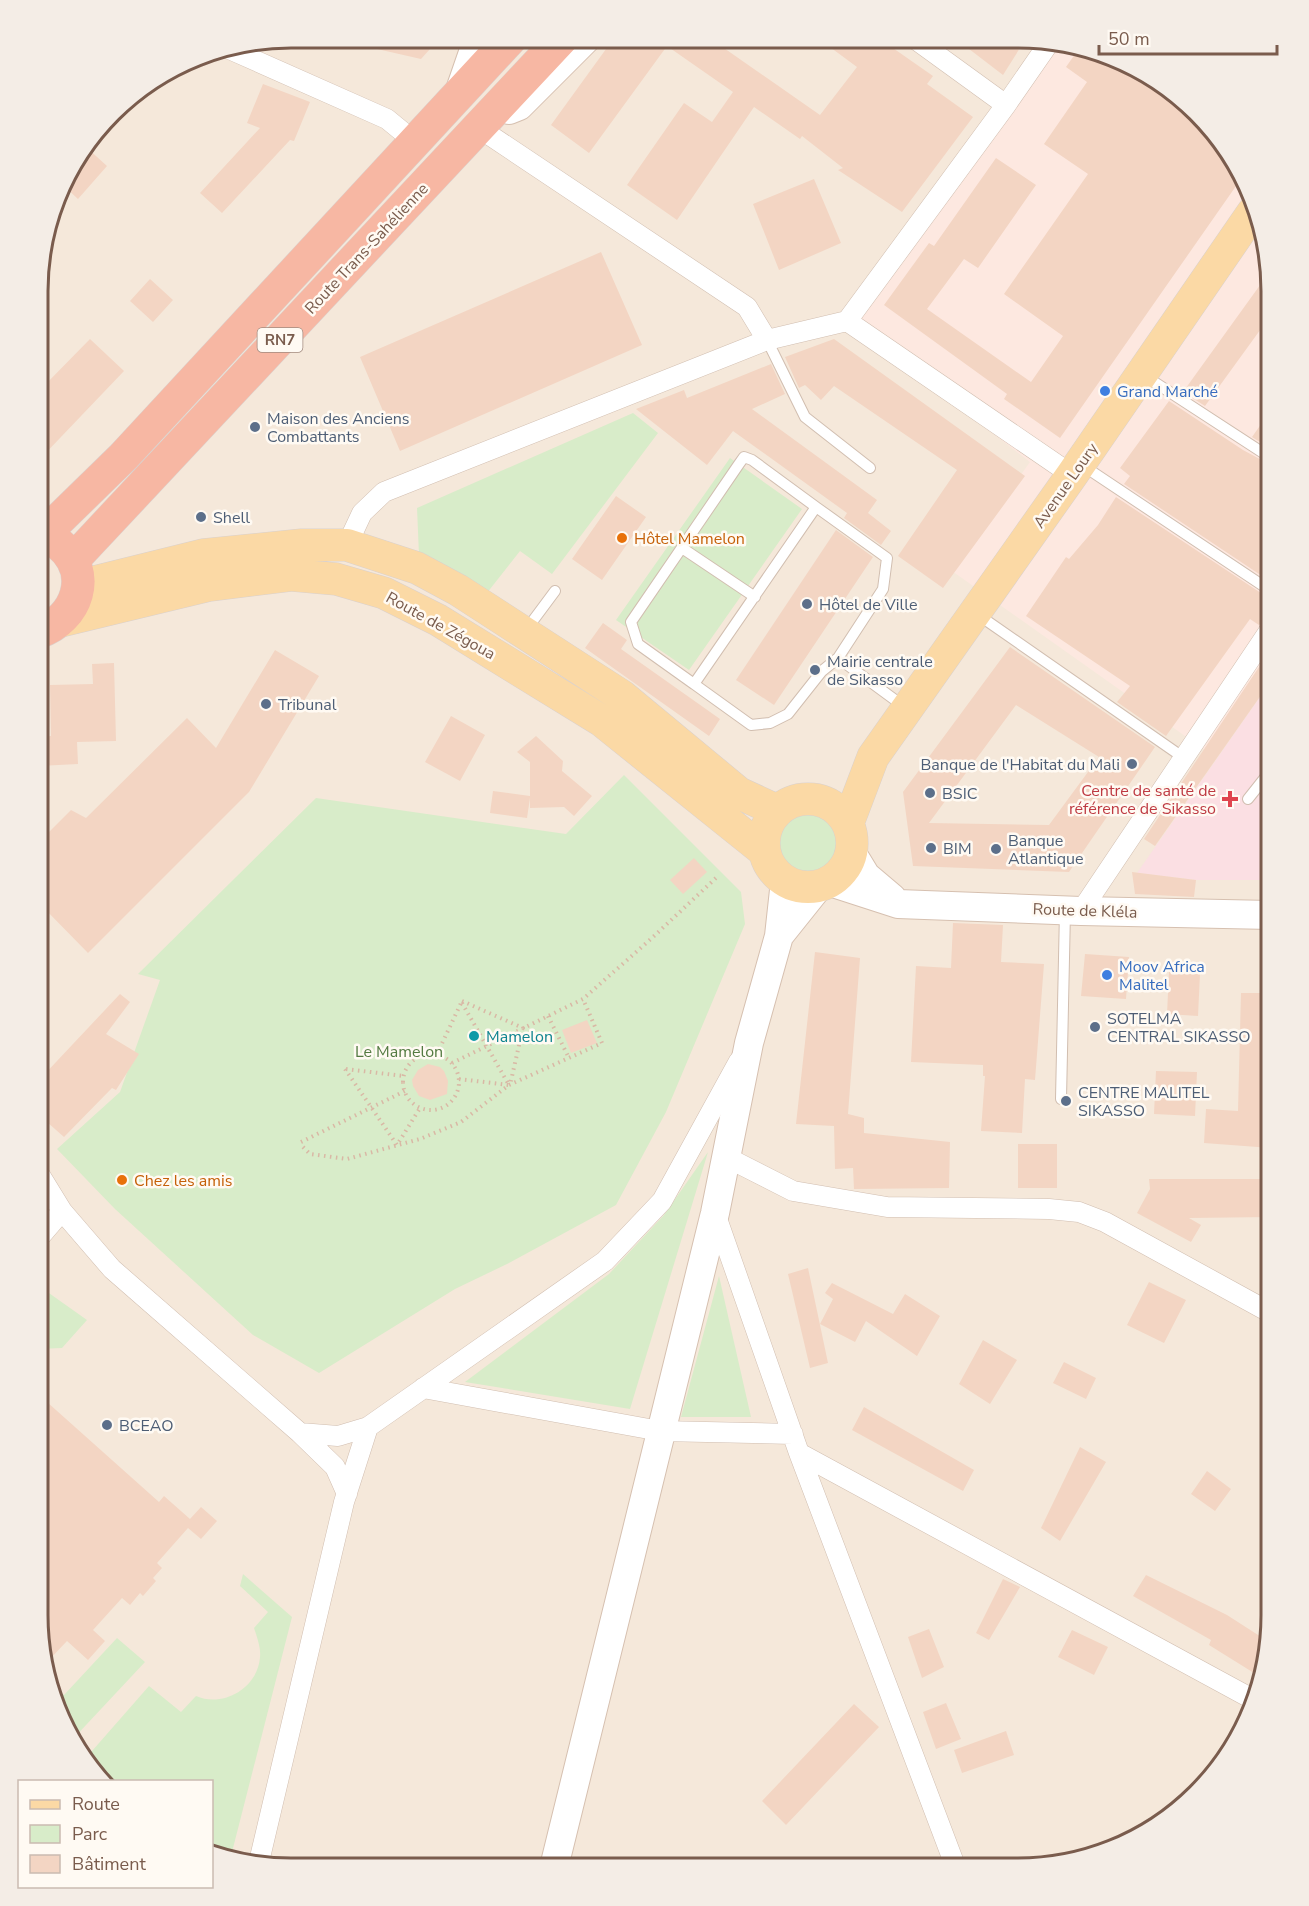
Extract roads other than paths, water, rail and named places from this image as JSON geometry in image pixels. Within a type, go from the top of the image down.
[{"type":"highway","name":"RN7","points":[[48,528],[123,457],[502,48]]},
{"type":"highway","name":"RN7","points":[[483,123],[553,48]]},
{"type":"highway","name":"Route Trans-Sahélienne","points":[[50,627],[70,611],[76,599],[75,573],[483,123]]},
{"type":"highway","name":"RN7","points":[[48,538],[65,549],[75,573]]},
{"type":"main road","name":"Avenue Loury","points":[[873,757],[1249,217]]},
{"type":"main road","name":"Route de Zégoua","points":[[75,573],[203,555],[302,545],[348,545],[417,568],[458,590],[622,696],[739,793],[778,811]]},
{"type":"main road","name":"Route de Zégoua","points":[[50,627],[210,585],[291,575],[336,579],[384,592],[438,620],[602,721],[764,851]]},
{"type":"main road","points":[[820,800],[873,757]]},
{"type":"main road","points":[[848,823],[873,757]]},
{"type":"main road","points":[[811,798],[831,805],[841,812],[848,823],[853,843],[852,853],[844,870],[825,884],[807,888],[785,881],[776,873],[768,863],[764,851],[766,829],[778,811],[793,801],[811,798]]},
{"type":"street","points":[[458,94],[474,48]]},
{"type":"street","points":[[577,48],[519,106],[483,123],[747,307],[767,340]]},
{"type":"street","points":[[927,48],[1006,105]]},
{"type":"street","points":[[348,545],[362,513],[384,492],[767,340],[847,321],[1044,50]]},
{"type":"street","points":[[240,54],[387,119],[415,142]]},
{"type":"street","points":[[847,321],[1076,469]]},
{"type":"street","points":[[1073,910],[1184,758],[1261,643]]},
{"type":"street","points":[[852,853],[866,876],[898,904]]},
{"type":"street","points":[[556,1858],[660,1431],[716,1213],[749,1043],[779,936],[785,881]]},
{"type":"street","points":[[779,936],[825,884]]},
{"type":"street","name":"Route de Kléla","points":[[825,884],[898,904],[1261,915]]},
{"type":"street","points":[[300,1433],[338,1436],[368,1427],[604,1261],[662,1201],[749,1043]]},
{"type":"street","points":[[728,1158],[793,1191],[886,1207],[1049,1209],[1079,1212],[1105,1222],[1261,1308]]},
{"type":"street","points":[[48,1189],[62,1212],[112,1269],[300,1433],[335,1467],[347,1494]]},
{"type":"street","points":[[48,1228],[62,1212]]},
{"type":"street","points":[[716,1213],[796,1444],[952,1858]]},
{"type":"street","points":[[423,1388],[660,1431],[796,1444],[1247,1696]]},
{"type":"street","points":[[260,1856],[347,1494],[368,1427]]},
{"type":"lane","points":[[767,340],[805,417],[870,468]]},
{"type":"lane","points":[[1142,374],[1261,451]]},
{"type":"lane","points":[[744,458],[752,460],[816,507],[886,558],[883,589],[838,658],[822,671],[788,714],[770,723],[752,725],[638,644],[631,622],[744,458]]},
{"type":"lane","points":[[1076,469],[1261,585]]},
{"type":"lane","points":[[694,684],[816,507]]},
{"type":"lane","points":[[682,548],[755,597]]},
{"type":"lane","points":[[524,633],[555,591]]},
{"type":"lane","points":[[975,612],[1184,758]]},
{"type":"lane","points":[[838,658],[906,709]]},
{"type":"lane","points":[[1248,799],[1261,783]]},
{"type":"lane","points":[[1061,1099],[1073,910]]},
{"type":"place","name":"Grand Marché","points":[[1105,391]]},
{"type":"place","name":"Maison des Anciens Combattants","points":[[255,427]]},
{"type":"place","name":"Shell","points":[[201,517]]},
{"type":"place","name":"Hôtel Mamelon","points":[[622,538]]},
{"type":"place","name":"Hôtel de Ville","points":[[807,604]]},
{"type":"place","name":"Mairie centrale de Sikasso","points":[[815,670]]},
{"type":"place","name":"Tribunal","points":[[266,704]]},
{"type":"place","name":"Banque de l'Habitat du Mali","points":[[1132,764]]},
{"type":"place","name":"BSIC","points":[[930,793]]},
{"type":"place","name":"Centre de santé de référence de Sikasso","points":[[1230,799]]},
{"type":"place","name":"BIM","points":[[931,848]]},
{"type":"place","name":"Banque Atlantique","points":[[996,849]]},
{"type":"place","name":"Moov Africa Malitel","points":[[1107,975]]},
{"type":"place","name":"SOTELMA CENTRAL SIKASSO","points":[[1095,1027]]},
{"type":"place","name":"Mamelon","points":[[474,1036]]},
{"type":"place","name":"CENTRE MALITEL SIKASSO","points":[[1066,1101]]},
{"type":"place","name":"Chez les amis","points":[[122,1180]]},
{"type":"place","name":"BCEAO","points":[[107,1425]]},
{"type":"park label","name":"Le Mamelon","points":[[399,1051]]}]
